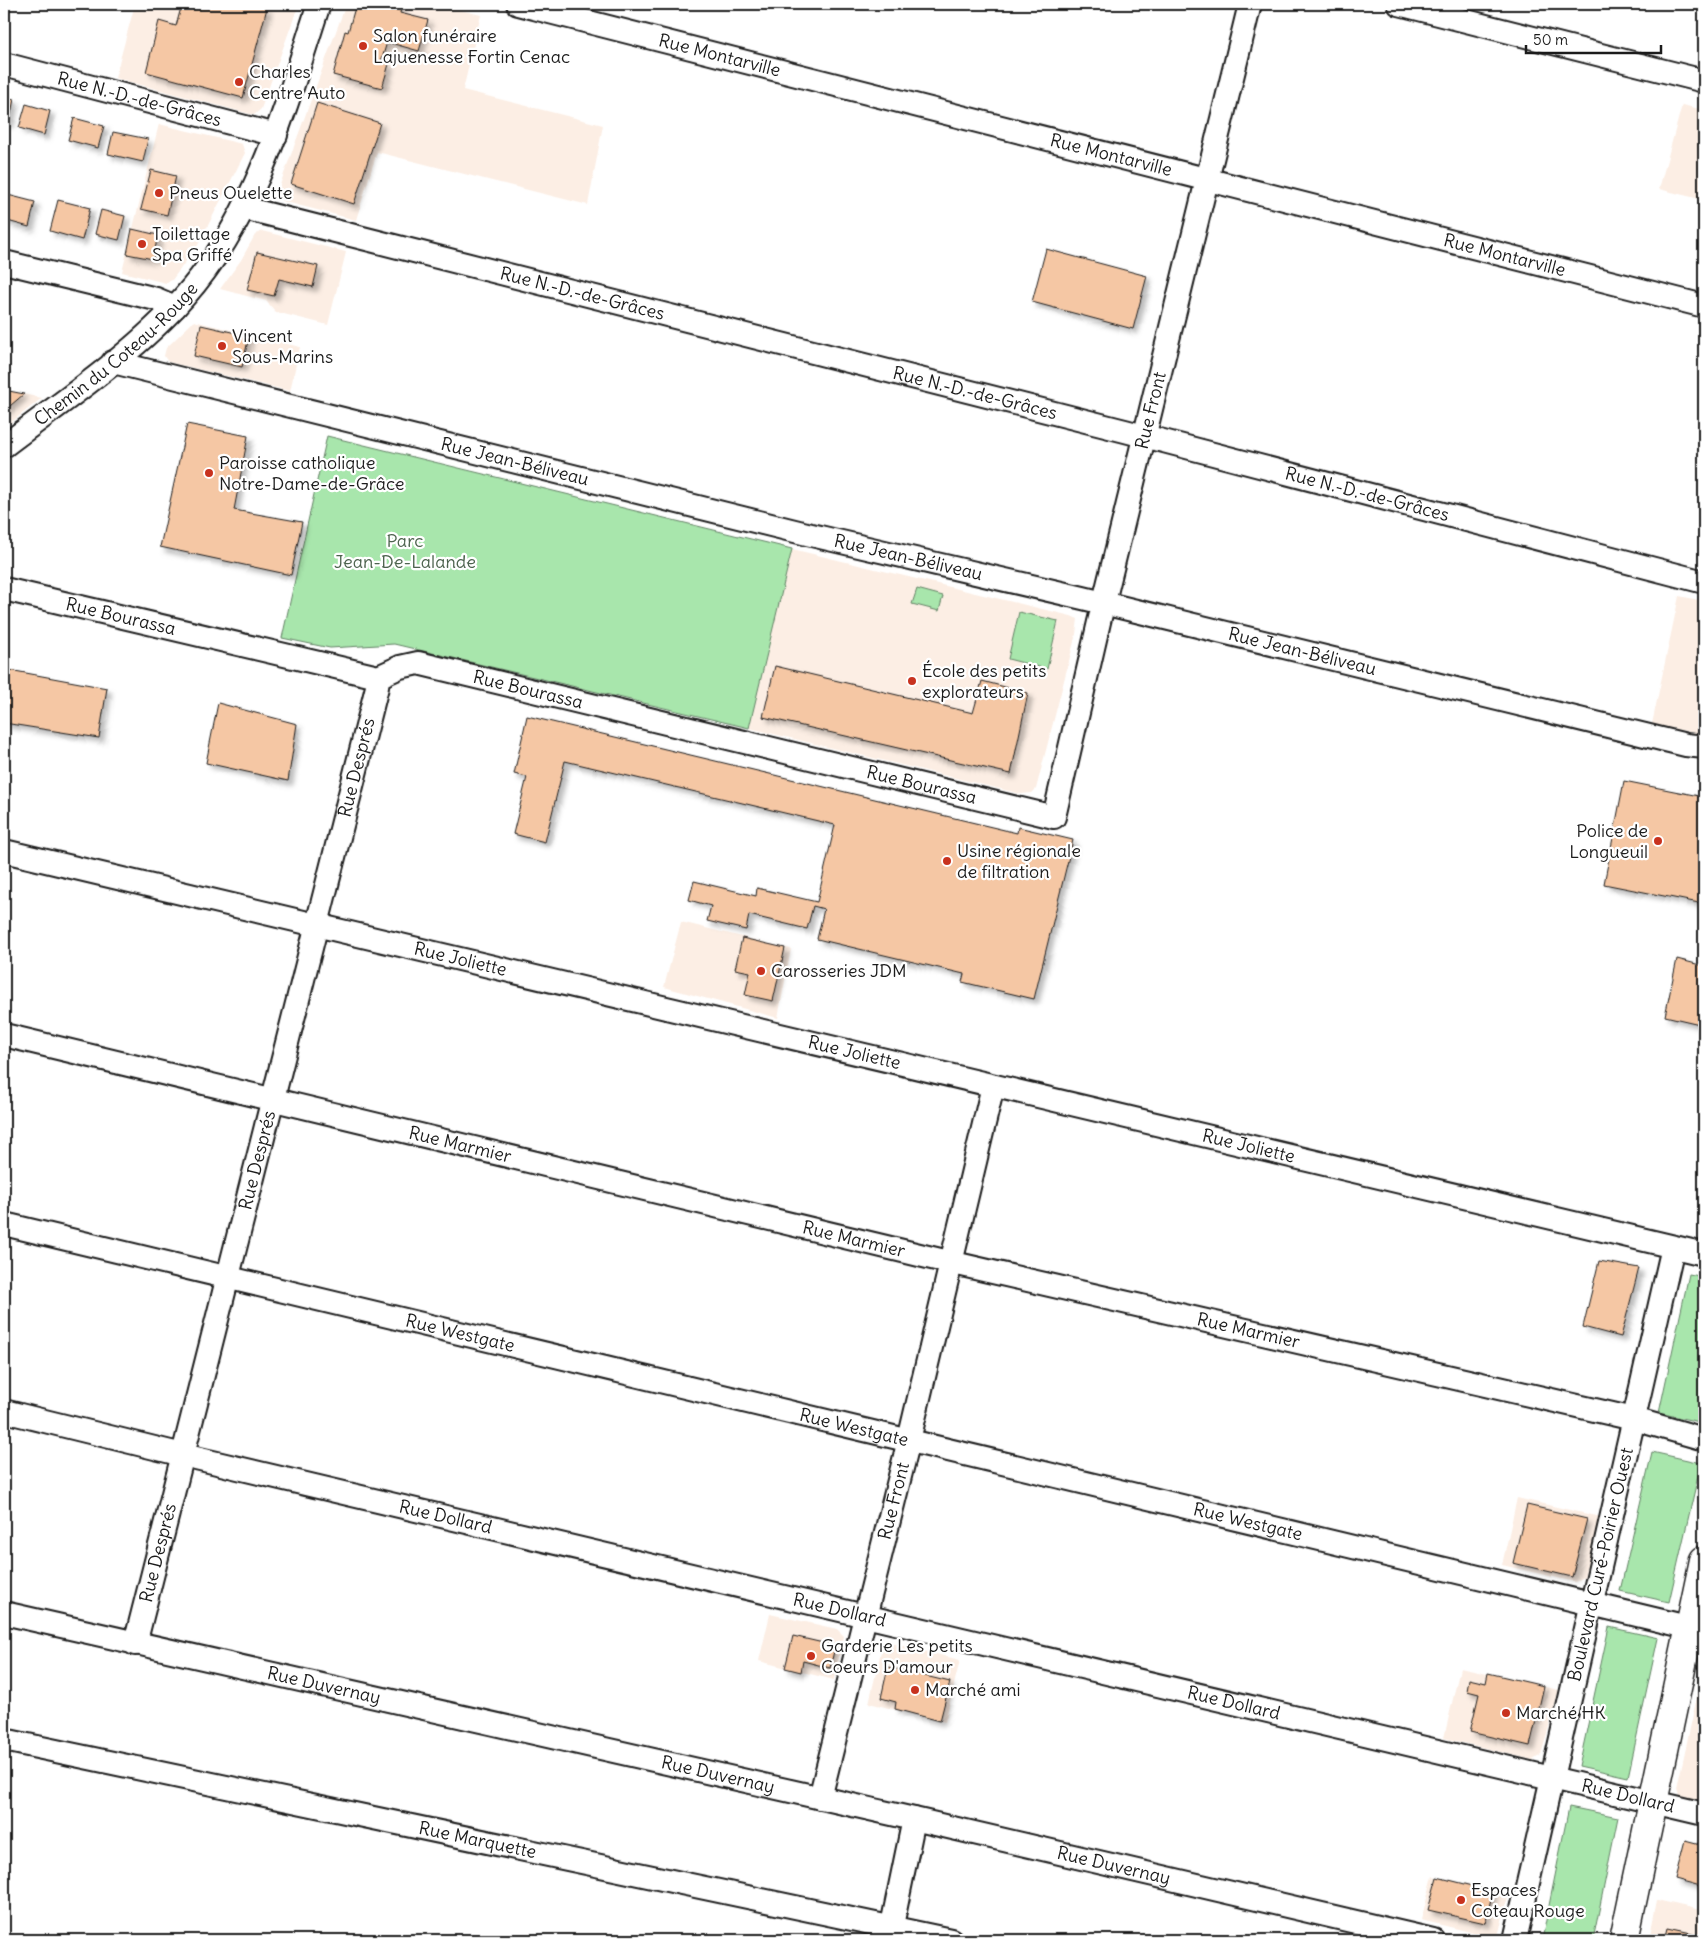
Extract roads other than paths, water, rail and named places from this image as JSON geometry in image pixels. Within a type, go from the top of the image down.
[{"type":"main road","points":[[1624,1940],[1653,1802],[1697,1630],[1704,1560]]},
{"type":"street","name":"Chemin du Coteau-Rouge","points":[[4,446],[113,362],[175,307],[214,258],[244,208],[276,135],[319,4]]},
{"type":"street","name":"Rue Montarville","points":[[518,4],[1704,306]]},
{"type":"street","name":"Rue Front","points":[[1054,818],[1250,4]]},
{"type":"street","points":[[1399,4],[1704,81]]},
{"type":"street","name":"Rue N.-D.-de-Grâces","points":[[4,64],[276,135]]},
{"type":"street","name":"Rue N.-D.-de-Grâces","points":[[244,208],[1145,436],[1704,582]]},
{"type":"street","points":[[4,262],[156,299],[175,307]]},
{"type":"street","name":"Rue Jean-Béliveau","points":[[113,362],[807,534],[1686,745],[1704,747]]},
{"type":"street","name":"Rue Bourassa","points":[[4,589],[378,677],[400,667],[418,663],[1054,818]]},
{"type":"street","name":"Rue Després","points":[[135,1644],[317,926],[378,677]]},
{"type":"street","name":"Rue Joliette","points":[[4,851],[1704,1254]]},
{"type":"street","name":"Rue Marmier","points":[[4,1035],[952,1262],[1634,1419],[1704,1439]]},
{"type":"street","name":"Rue Front","points":[[820,1798],[909,1440],[993,1086]]},
{"type":"street","name":"Rue Westgate","points":[[4,1224],[1697,1630]]},
{"type":"street","name":"Boulevard Curé-Poirier Ouest","points":[[1515,1940],[1673,1247]]},
{"type":"street","name":"Rue Dollard","points":[[4,1411],[183,1455],[1704,1814]]},
{"type":"street","name":"Rue Duvernay","points":[[4,1613],[914,1819],[1433,1940]]},
{"type":"street","name":"Rue Marquette","points":[[4,1740],[890,1934],[951,1940]]},
{"type":"street","points":[[890,1934],[914,1819]]},
{"type":"place","name":"Salon funéraire Lajuenesse Fortin Cenac","points":[[363,46]]},
{"type":"place","name":"Charles Centre Auto","points":[[239,82]]},
{"type":"place","name":"Pneus Ouelette","points":[[159,193]]},
{"type":"place","name":"Toilettage Spa Griffé","points":[[142,244]]},
{"type":"place","name":"Vincent Sous-Marins","points":[[222,346]]},
{"type":"place","name":"Paroisse catholique Notre-Dame-de-Grâce","points":[[209,473]]},
{"type":"place","name":"École des petits explorateurs","points":[[912,681]]},
{"type":"place","name":"Police de Longueuil","points":[[1658,841]]},
{"type":"place","name":"Usine régionale de filtration","points":[[947,861]]},
{"type":"place","name":"Carosseries JDM","points":[[761,971]]},
{"type":"place","name":"Garderie Les petits Coeurs D'amour","points":[[811,1656]]},
{"type":"place","name":"Marché ami","points":[[915,1690]]},
{"type":"place","name":"Marché HK","points":[[1506,1713]]},
{"type":"place","name":"Espaces Coteau Rouge","points":[[1461,1900]]},
{"type":"park label","name":"Parc Jean-De-Lalande","points":[[405,551]]}]
